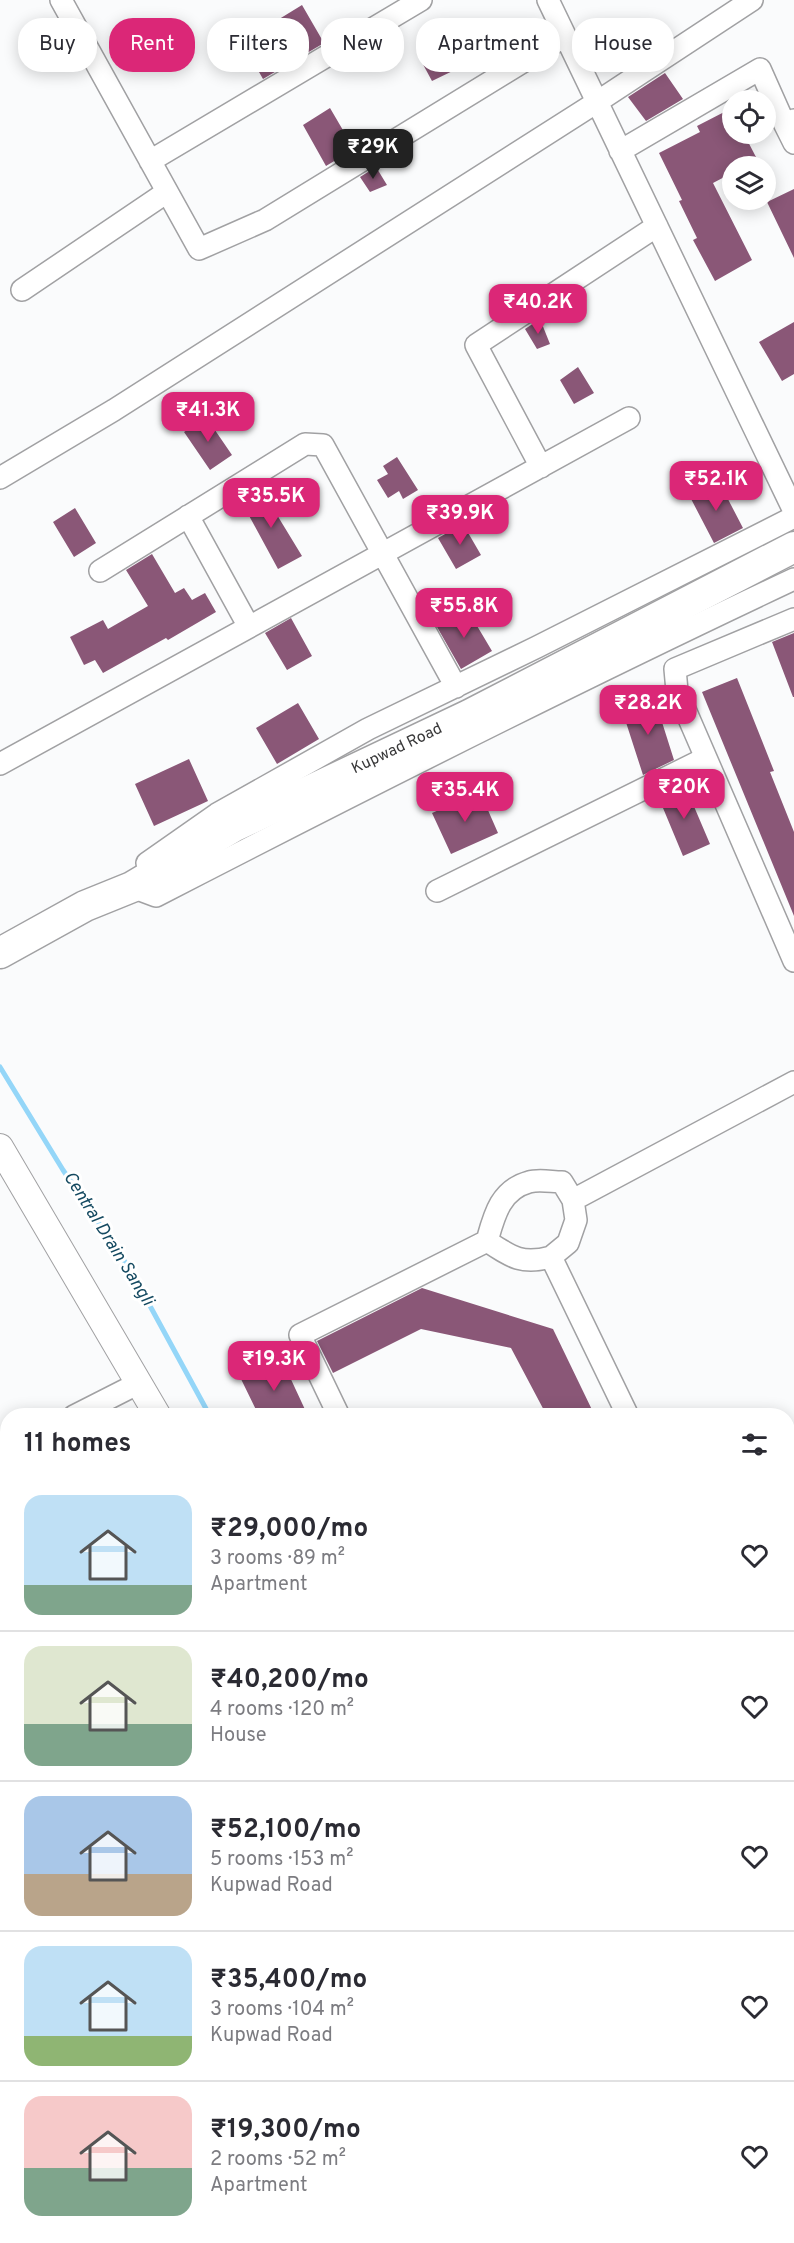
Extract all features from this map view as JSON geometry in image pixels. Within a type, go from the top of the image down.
[{"type":"main road","name":"Kupwad Road","points":[[0,953],[85,906],[132,887],[233,827],[469,715],[794,547]]},
{"type":"street","points":[[61,0],[199,249],[265,220],[565,36]]},
{"type":"street","points":[[150,161],[421,0]]},
{"type":"street","points":[[548,0],[794,511]]},
{"type":"street","points":[[0,478],[114,410],[597,102],[752,0]]},
{"type":"street","points":[[620,151],[760,69],[791,129]]},
{"type":"street","points":[[22,290],[167,192]]},
{"type":"street","points":[[540,466],[476,345],[657,226]]},
{"type":"street","points":[[0,764],[629,418]]},
{"type":"street","points":[[100,571],[305,444],[323,445],[456,687]]},
{"type":"street","points":[[188,516],[249,627]]},
{"type":"street","points":[[85,906],[217,814],[368,729],[794,517]]},
{"type":"street","points":[[132,887],[156,896],[405,768],[656,644],[794,579]]},
{"type":"street","points":[[675,669],[794,619]]},
{"type":"street","points":[[656,644],[675,669],[677,691],[794,961]]},
{"type":"street","points":[[437,891],[706,758]]},
{"type":"street","points":[[573,1200],[794,1082]]},
{"type":"street","points":[[0,1147],[153,1408]]},
{"type":"street","points":[[335,1408],[300,1335],[487,1240],[497,1206],[513,1191],[529,1182],[562,1182],[573,1200],[576,1220],[568,1243],[551,1257],[535,1261],[513,1258],[487,1240]]},
{"type":"street","points":[[551,1257],[624,1408]]},
{"type":"street","points":[[90,1408],[139,1383]]},
{"type":"building","points":[[302,5],[321,38],[321,45],[309,52],[309,18],[281,18]]},
{"type":"building","points":[[259,72],[275,72],[263,79]]},
{"type":"building","points":[[427,72],[451,72],[432,81]]},
{"type":"building","points":[[665,73],[683,99],[646,121],[628,97]]},
{"type":"building","points":[[330,108],[354,149],[326,166],[303,125]]},
{"type":"building","points":[[722,113],[722,144],[749,144],[755,156],[722,156],[722,178],[713,183],[722,201],[722,210],[727,210],[752,260],[715,281],[693,240],[697,238],[679,201],[682,200],[659,153],[700,132],[697,126]]},
{"type":"building","points":[[376,167],[387,185],[370,192],[360,177]]},
{"type":"building","points":[[794,189],[794,258],[771,210],[776,210],[776,198]]},
{"type":"building","points":[[540,319],[550,344],[537,349],[525,329]]},
{"type":"building","points":[[794,322],[794,374],[782,381],[759,342]]},
{"type":"building","points":[[578,367],[594,393],[574,404],[560,380]]},
{"type":"building","points":[[206,417],[232,455],[210,470],[184,432]]},
{"type":"building","points":[[397,457],[418,490],[403,499],[399,491],[388,498],[377,480],[388,474],[383,466]]},
{"type":"building","points":[[718,480],[743,528],[714,543],[689,495]]},
{"type":"building","points":[[260,487],[302,556],[278,569],[240,499]]},
{"type":"building","points":[[75,508],[96,543],[74,557],[53,522]]},
{"type":"building","points":[[463,524],[481,555],[456,569],[438,538]]},
{"type":"building","points":[[152,554],[175,593],[184,588],[192,600],[205,593],[216,612],[168,640],[166,638],[103,673],[95,660],[84,665],[70,637],[103,620],[108,629],[148,606],[126,570]]},
{"type":"building","points":[[467,609],[492,651],[461,669],[437,627]]},
{"type":"building","points":[[291,618],[312,656],[287,670],[265,633]]},
{"type":"building","points":[[794,633],[794,697],[793,697],[772,642]]},
{"type":"building","points":[[737,678],[774,771],[770,772],[794,832],[794,916],[702,692]]},
{"type":"building","points":[[655,700],[674,760],[643,775],[622,710]]},
{"type":"building","points":[[298,703],[319,739],[277,764],[256,728]]},
{"type":"building","points":[[189,759],[208,801],[154,826],[135,784]]},
{"type":"building","points":[[684,783],[710,844],[683,856],[658,796]]},
{"type":"building","points":[[480,792],[498,833],[451,854],[432,813]]},
{"type":"building","points":[[422,1288],[553,1329],[591,1408],[543,1408],[511,1348],[421,1329],[333,1373],[317,1341]]},
{"type":"building","points":[[282,1360],[304,1408],[255,1408],[241,1379]]},
{"type":"waterway","name":"Central Drain Sangli","points":[[0,1067],[63,1170],[131,1271],[206,1408]]}]
